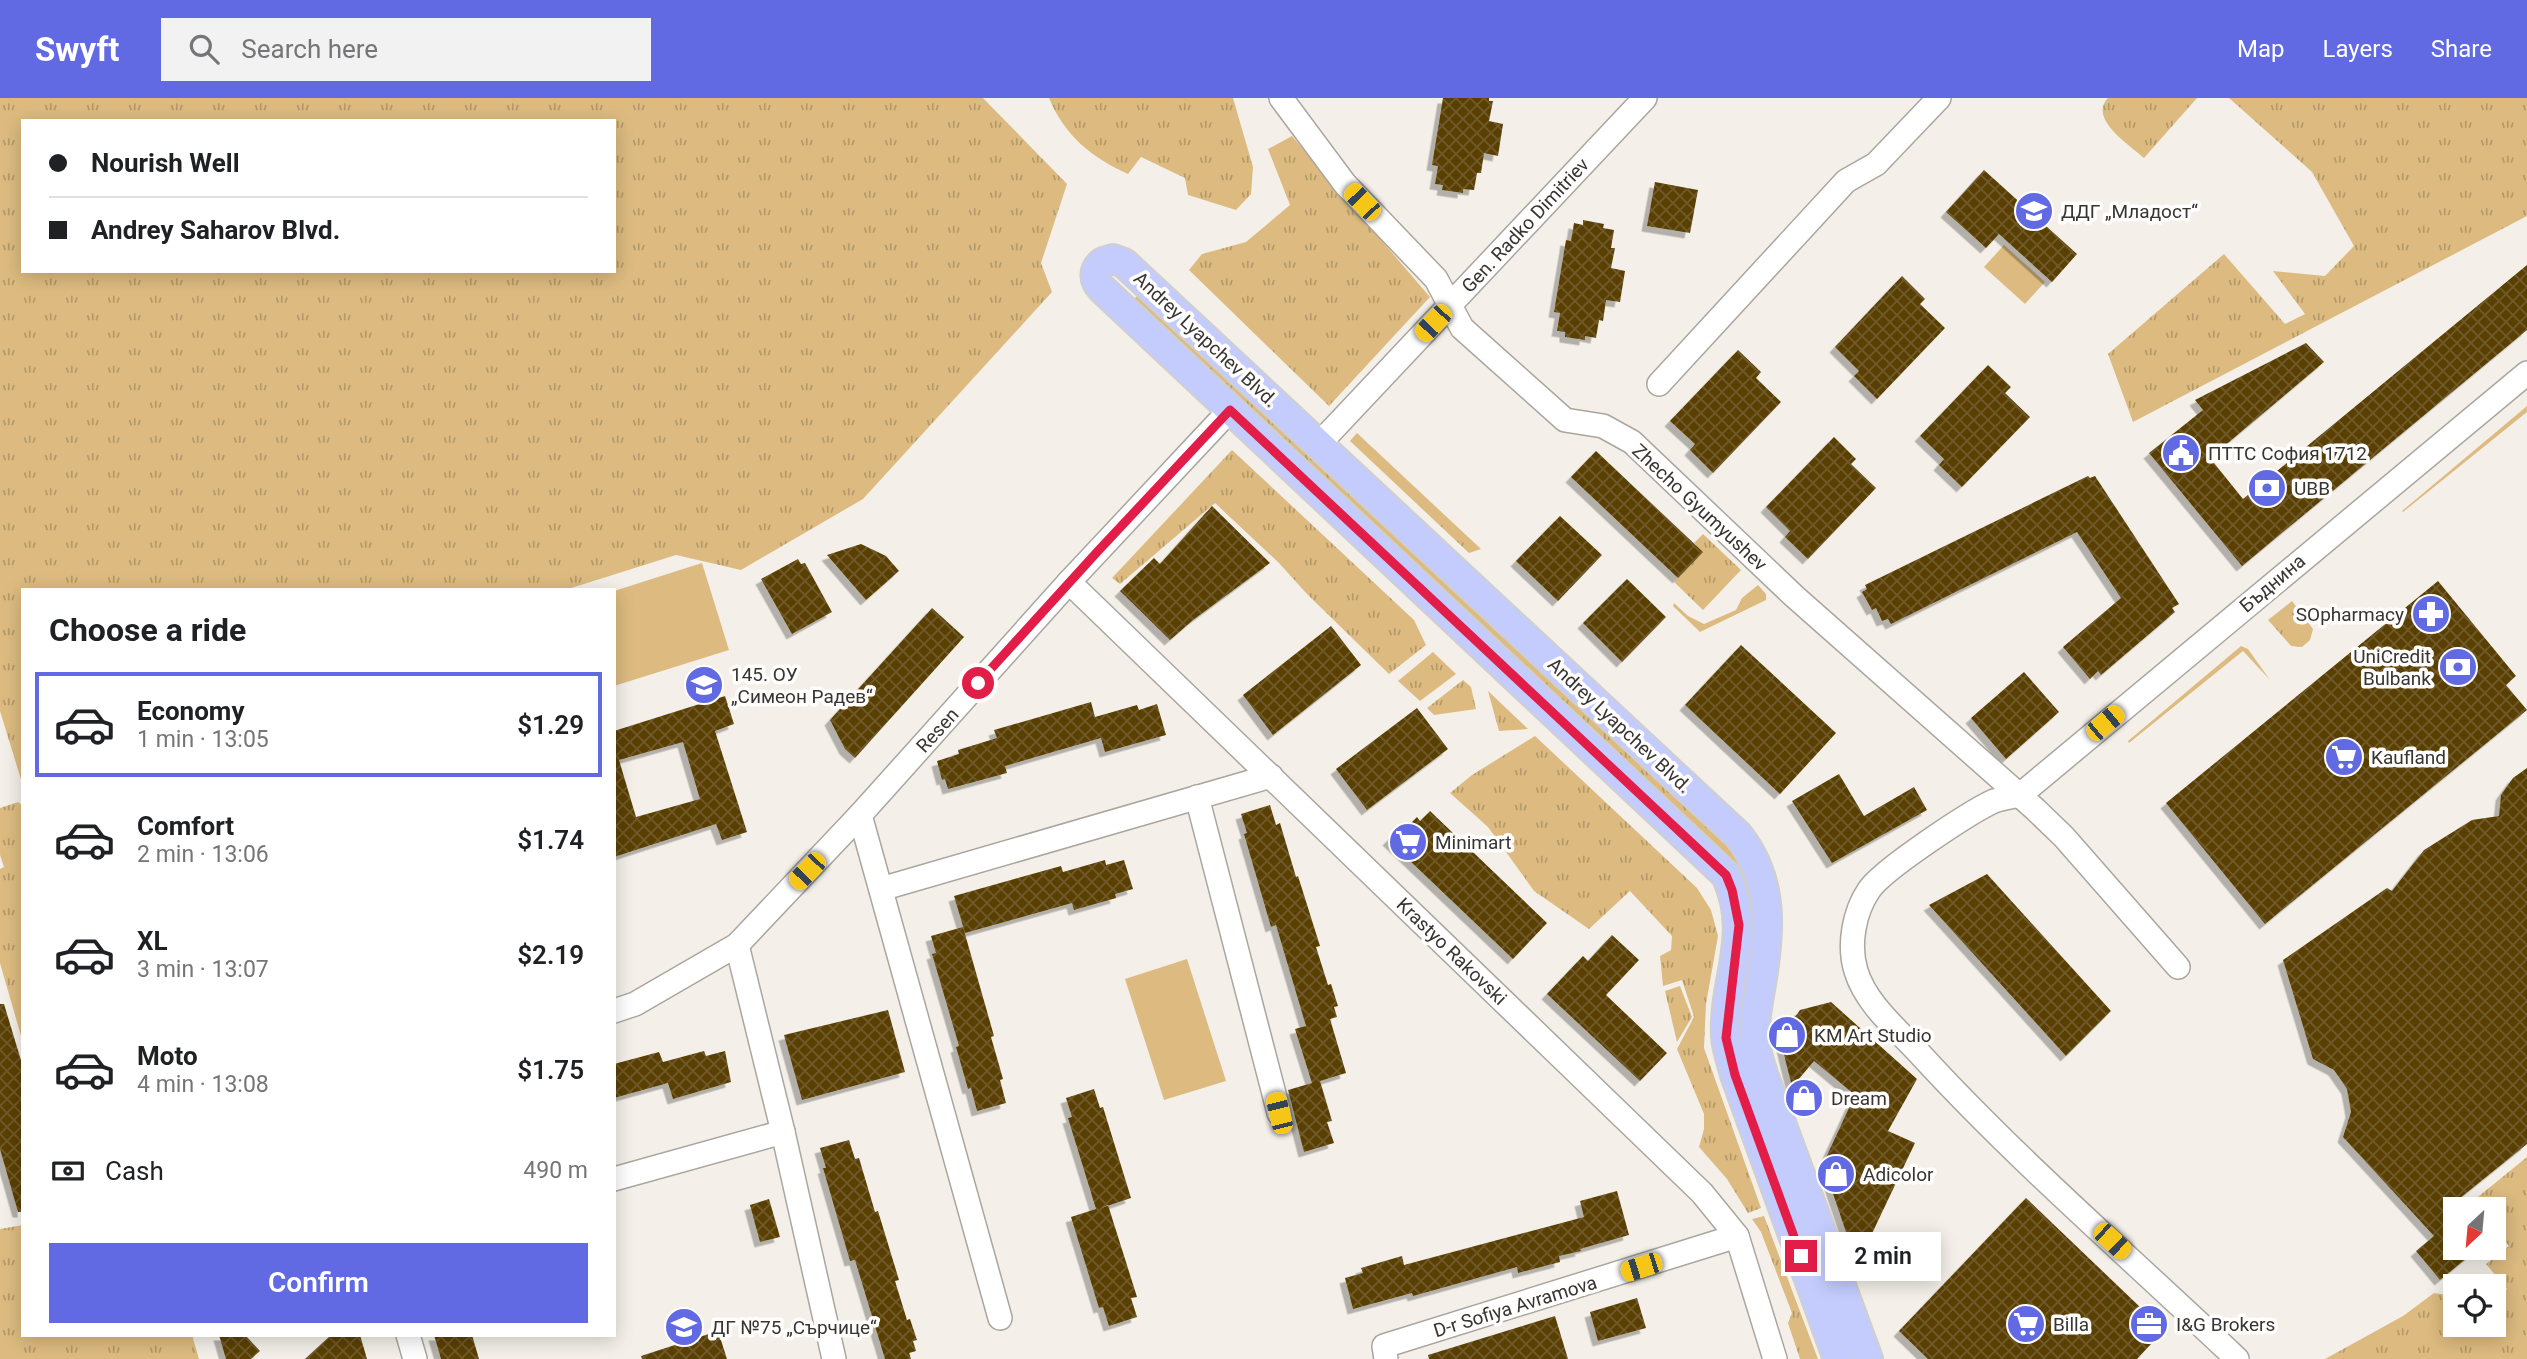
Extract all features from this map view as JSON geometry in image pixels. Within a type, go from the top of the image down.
[{"type":"main road","name":"Andrey Lyapchev Blvd.","points":[[1838,1359],[1735,1075],[1726,1038],[1739,925],[1726,875],[1098,285],[1095,275],[1099,265],[1113,259],[1124,263],[1738,835],[1754,859],[1768,904],[1768,945],[1757,1007],[1755,1042],[1763,1074],[1868,1359]]},
{"type":"street","name":"Zhecho Gyumyushev","points":[[1281,98],[1345,184],[1436,279],[1462,328],[1565,420],[1603,426],[1632,442],[1794,596],[2064,837],[2178,967]]},
{"type":"street","name":"Gen. Radko Dimitriev","points":[[1319,444],[1645,98]]},
{"type":"street","points":[[1659,384],[1846,181],[1876,164],[1939,98]]},
{"type":"street","name":"Бъднина","points":[[2020,795],[2527,373]]},
{"type":"street","name":"Resen","points":[[616,1010],[635,1004],[737,945],[860,815],[1069,582],[1230,410]]},
{"type":"street","name":"Krastyo Rakovski","points":[[1069,582],[1702,1193],[1737,1236],[1775,1359]]},
{"type":"street","points":[[881,889],[1271,776]]},
{"type":"street","points":[[2020,795],[1996,800],[1982,808],[1906,858],[1870,887],[1859,908],[1853,929],[1855,970],[1864,989],[1880,1010],[1959,1097],[2237,1359]]},
{"type":"street","points":[[1197,797],[1279,1113]]},
{"type":"street","points":[[860,815],[1000,1318]]},
{"type":"street","points":[[737,945],[783,1132],[834,1359]]},
{"type":"street","points":[[616,1178],[783,1132]]},
{"type":"street","name":"D-r Sofiya Avramova","points":[[1386,1359],[1384,1346],[1737,1236]]},
{"type":"street","points":[[409,1337],[415,1359]]},
{"type":"green space","points":[[0,98],[983,98],[1067,184],[1041,263],[1052,292],[863,499],[741,570],[676,555],[571,588],[21,588],[21,779],[0,711]]},
{"type":"green space","points":[[1049,98],[1233,98],[1253,167],[1251,194],[1236,210],[1188,195],[1185,178],[1141,157],[1128,174],[1091,153],[1081,144],[1063,124]]},
{"type":"green space","points":[[2108,98],[2197,98],[2144,158],[2107,123],[2103,106]]},
{"type":"green space","points":[[2229,98],[2527,98],[2527,216],[2133,422],[2108,354],[2224,254],[2285,324],[2305,314],[2273,271],[2325,276],[2354,246],[2312,172]]},
{"type":"green space","points":[[1292,136],[1430,297],[1329,406],[1189,270],[1202,254],[1246,242],[1290,205],[1268,149]]},
{"type":"green space","points":[[2004,245],[2045,282],[2025,304],[1984,267]]},
{"type":"green space","points":[[1137,296],[1714,829],[1725,840],[1739,862],[1737,869],[1131,302]]},
{"type":"green space","points":[[2527,406],[2527,412],[2402,511]]},
{"type":"green space","points":[[1357,433],[1481,549],[1469,553],[1350,441]]},
{"type":"green space","points":[[1232,450],[1414,620],[1426,645],[1389,674],[1215,503],[1120,584],[1112,578]]},
{"type":"green space","points":[[1703,534],[1741,570],[1703,610],[1674,582],[1702,552],[1694,543]]},
{"type":"green space","points":[[702,563],[729,650],[616,685],[616,590]]},
{"type":"green space","points":[[1758,585],[1766,594],[1766,600],[1700,632],[1673,606],[1674,603],[1688,616],[1704,624],[1736,610],[1742,598]]},
{"type":"green space","points":[[2292,601],[2313,629],[2310,640],[2302,647],[2291,646],[2268,620]]},
{"type":"green space","points":[[2241,646],[2248,649],[2270,680],[2243,651],[2129,743],[2128,741]]},
{"type":"green space","points":[[1433,652],[1456,674],[1420,701],[1398,681]]},
{"type":"green space","points":[[1463,680],[1471,687],[1476,709],[1434,715],[1427,708]]},
{"type":"green space","points":[[1488,691],[1528,729],[1499,731]]},
{"type":"green space","points":[[1535,736],[1697,888],[1711,910],[1718,936],[1706,1004],[1704,1048],[1761,1208],[1748,1213],[1727,1179],[1699,1147],[1704,1129],[1704,1114],[1677,1049],[1694,1017],[1682,980],[1663,986],[1660,956],[1671,950],[1672,936],[1630,891],[1589,929],[1534,891],[1488,827],[1450,793],[1472,775]]},
{"type":"green space","points":[[18,802],[21,804],[21,1036],[0,963],[0,869],[4,867],[0,855],[0,808]]},
{"type":"green space","points":[[1187,959],[1226,1081],[1164,1100],[1125,979]]},
{"type":"green space","points":[[1680,986],[1692,1017],[1677,1042],[1665,991]]},
{"type":"green space","points":[[2527,1157],[2527,1359],[2325,1359],[2403,1316],[2434,1293],[2443,1294],[2443,1337],[2506,1337],[2506,1274],[2494,1274],[2486,1264],[2491,1260],[2506,1260],[2506,1248],[2509,1246],[2506,1242],[2506,1197],[2478,1197]]},
{"type":"green space","points":[[1764,1216],[1818,1359],[1800,1359],[1788,1323],[1792,1313],[1761,1232],[1752,1219]]},
{"type":"green space","points":[[21,1225],[21,1337],[193,1337],[199,1359],[0,1359],[0,1229]]},
{"type":"building","points":[[1443,98],[1489,98],[1489,101],[1493,101],[1489,121],[1503,124],[1498,156],[1484,153],[1481,173],[1477,173],[1474,190],[1463,189],[1463,193],[1442,190],[1443,185],[1435,184],[1438,166],[1432,165]]},
{"type":"building","points":[[1984,170],[2077,254],[2052,282],[1999,234],[1986,248],[1946,212]]},
{"type":"building","points":[[1655,182],[1698,190],[1690,233],[1647,226]]},
{"type":"building","points":[[1583,220],[1604,224],[1603,228],[1614,230],[1611,248],[1615,248],[1611,268],[1625,271],[1620,302],[1606,300],[1603,321],[1599,320],[1596,338],[1585,336],[1585,340],[1565,337],[1565,332],[1557,331],[1560,313],[1554,312],[1566,240],[1571,241],[1574,223],[1583,225]]},
{"type":"building","points":[[2527,265],[2527,330],[2242,566],[2149,453],[2203,410],[2195,400],[2306,343],[2324,362],[2210,458],[2243,499]]},
{"type":"building","points":[[1902,276],[1925,299],[1920,304],[1945,328],[1877,399],[1854,376],[1859,371],[1835,347]]},
{"type":"building","points":[[1738,350],[1761,372],[1756,378],[1781,402],[1713,473],[1690,450],[1695,444],[1670,421]]},
{"type":"building","points":[[1988,365],[2011,387],[2005,393],[2030,417],[1962,487],[1939,465],[1944,459],[1920,436]]},
{"type":"building","points":[[1834,437],[1856,459],[1851,464],[1876,488],[1808,559],[1785,537],[1790,531],[1766,507]]},
{"type":"building","points":[[1596,451],[1703,552],[1678,578],[1571,477]]},
{"type":"building","points":[[2088,476],[2095,476],[2179,604],[2172,608],[2175,612],[2101,675],[2098,671],[2090,679],[2063,647],[2121,598],[2077,532],[1891,624],[1888,619],[1882,621],[1876,608],[1872,610],[1862,592],[1867,589],[1865,585]]},
{"type":"building","points":[[1212,506],[1270,563],[1170,640],[1120,591],[1154,558],[1160,564]]},
{"type":"building","points":[[1560,516],[1602,555],[1558,601],[1516,561]]},
{"type":"building","points":[[861,544],[886,556],[899,571],[866,600],[827,555]]},
{"type":"building","points":[[798,559],[801,564],[805,563],[832,612],[792,634],[761,579]]},
{"type":"building","points":[[1627,579],[1666,617],[1622,662],[1583,623]]},
{"type":"building","points":[[2438,581],[2516,676],[2506,685],[2527,710],[2265,924],[2166,803]]},
{"type":"building","points":[[932,608],[964,637],[855,758],[845,749],[830,720]]},
{"type":"building","points":[[1331,626],[1361,665],[1273,735],[1243,695]]},
{"type":"building","points":[[1741,645],[1836,733],[1780,794],[1685,705]]},
{"type":"building","points":[[2024,672],[2059,712],[2006,759],[1971,718]]},
{"type":"building","points":[[725,696],[734,724],[715,731],[747,832],[722,840],[716,824],[616,856],[616,730]],"holes":[[[683,742],[700,799],[636,817],[619,760]]]},
{"type":"building","points":[[1091,702],[1095,717],[1137,705],[1139,710],[1157,704],[1166,735],[1105,752],[1101,738],[1005,766],[1007,773],[948,789],[945,779],[942,780],[937,761],[959,754],[958,750],[997,738],[994,730]]},
{"type":"building","points":[[1417,708],[1448,749],[1367,810],[1336,769]]},
{"type":"building","points":[[2527,768],[2527,1144],[2461,1197],[2443,1197],[2443,1260],[2464,1260],[2447,1274],[2443,1274],[2440,1280],[2416,1251],[2434,1236],[2343,1137],[2351,1112],[2347,1089],[2334,1070],[2313,1059],[2283,960],[2387,888],[2392,891],[2424,850],[2472,820],[2499,816],[2501,795],[2513,778]]},
{"type":"building","points":[[1839,774],[1864,816],[1914,787],[1927,810],[1832,863],[1792,801]]},
{"type":"building","points":[[1270,805],[1276,825],[1280,823],[1296,877],[1298,876],[1320,946],[1316,947],[1338,1006],[1334,1007],[1337,1017],[1330,1019],[1346,1073],[1320,1081],[1332,1121],[1327,1122],[1334,1143],[1304,1152],[1288,1090],[1312,1083],[1295,1029],[1306,1026],[1276,925],[1271,927],[1244,834],[1247,833],[1241,814]]},
{"type":"building","points":[[1430,811],[1547,923],[1513,959],[1388,840],[1404,824],[1407,827],[1417,817],[1420,821]]},
{"type":"building","points":[[1105,860],[1106,865],[1124,860],[1133,889],[1115,894],[1116,898],[1074,910],[1072,903],[965,933],[954,896],[1061,866],[1063,872]]},
{"type":"building","points":[[1987,874],[2111,1011],[2066,1056],[1929,905]]},
{"type":"building","points":[[963,927],[994,1036],[991,1037],[1003,1079],[1000,1080],[1006,1103],[977,1111],[971,1088],[968,1089],[956,1047],[959,1046],[932,954],[936,953],[931,936]]},
{"type":"building","points":[[1612,935],[1639,960],[1606,995],[1667,1053],[1640,1081],[1547,994],[1583,956],[1588,961]]},
{"type":"building","points":[[1831,1002],[1917,1079],[1888,1131],[1915,1143],[1867,1244],[1847,1235],[1823,1164],[1855,1095],[1814,1061],[1792,1087],[1780,1038],[1800,1010]]},
{"type":"building","points":[[0,1004],[4,1004],[21,1060],[21,1212],[18,1212],[0,1149]]},
{"type":"building","points":[[888,1010],[905,1072],[802,1100],[784,1035]]},
{"type":"building","points":[[704,1051],[706,1056],[725,1051],[731,1082],[673,1099],[668,1083],[616,1097],[616,1063],[659,1052],[663,1062]]},
{"type":"building","points":[[1094,1089],[1100,1108],[1103,1107],[1131,1198],[1108,1206],[1137,1297],[1131,1298],[1137,1317],[1109,1326],[1103,1307],[1099,1308],[1071,1217],[1096,1209],[1068,1118],[1072,1117],[1066,1098]]},
{"type":"building","points":[[849,1140],[855,1159],[859,1158],[875,1212],[878,1211],[899,1280],[895,1281],[907,1320],[910,1319],[917,1340],[913,1341],[916,1351],[909,1353],[911,1359],[885,1359],[855,1260],[850,1261],[823,1168],[826,1168],[820,1148]]},
{"type":"building","points":[[1617,1191],[1629,1235],[1559,1256],[1560,1262],[1518,1273],[1517,1267],[1413,1296],[1412,1293],[1353,1309],[1345,1278],[1363,1273],[1361,1268],[1402,1256],[1404,1265],[1584,1217],[1580,1201]]},
{"type":"building","points":[[2026,1198],[2164,1330],[2137,1359],[1928,1359],[1899,1331]]},
{"type":"building","points":[[769,1199],[780,1237],[760,1242],[750,1205]]},
{"type":"building","points":[[1637,1298],[1646,1328],[1598,1341],[1590,1312]]},
{"type":"building","points":[[1555,1316],[1568,1359],[1429,1359],[1428,1355]]},
{"type":"building","points":[[718,1331],[727,1359],[642,1359],[641,1356]]},
{"type":"building","points":[[220,1337],[247,1337],[260,1351],[251,1359],[226,1359]]},
{"type":"building","points":[[329,1337],[361,1337],[367,1359],[305,1359]]},
{"type":"building","points":[[435,1337],[473,1337],[479,1359],[441,1359]]},
{"type":"place","name":"ДДГ „Младост“","points":[[2034,211]]},
{"type":"place","name":"ПТТС София 1712","points":[[2181,453]]},
{"type":"place","name":"UBB","points":[[2267,488]]},
{"type":"place","name":"SOpharmacy","points":[[2431,614]]},
{"type":"place","name":"UniCredit Bulbank","points":[[2458,667]]},
{"type":"place","name":"145. ОУ „Симеон Радев“","points":[[704,685]]},
{"type":"place","name":"Kaufland","points":[[2344,757]]},
{"type":"place","name":"Minimart","points":[[1408,842]]},
{"type":"place","name":"KM Art Studio","points":[[1787,1035]]},
{"type":"place","name":"Dream","points":[[1804,1098]]},
{"type":"place","name":"Adicolor","points":[[1836,1174]]},
{"type":"place","name":"Billa","points":[[2026,1324]]},
{"type":"place","name":"I&G Brokers","points":[[2149,1324]]},
{"type":"place","name":"ДГ №75 „Сърчице“","points":[[684,1327]]},
{"type":"route","points":[[978,683],[1230,410],[1726,875],[1738,910],[1739,925],[1726,1038],[1735,1075],[1801,1256]]}]
